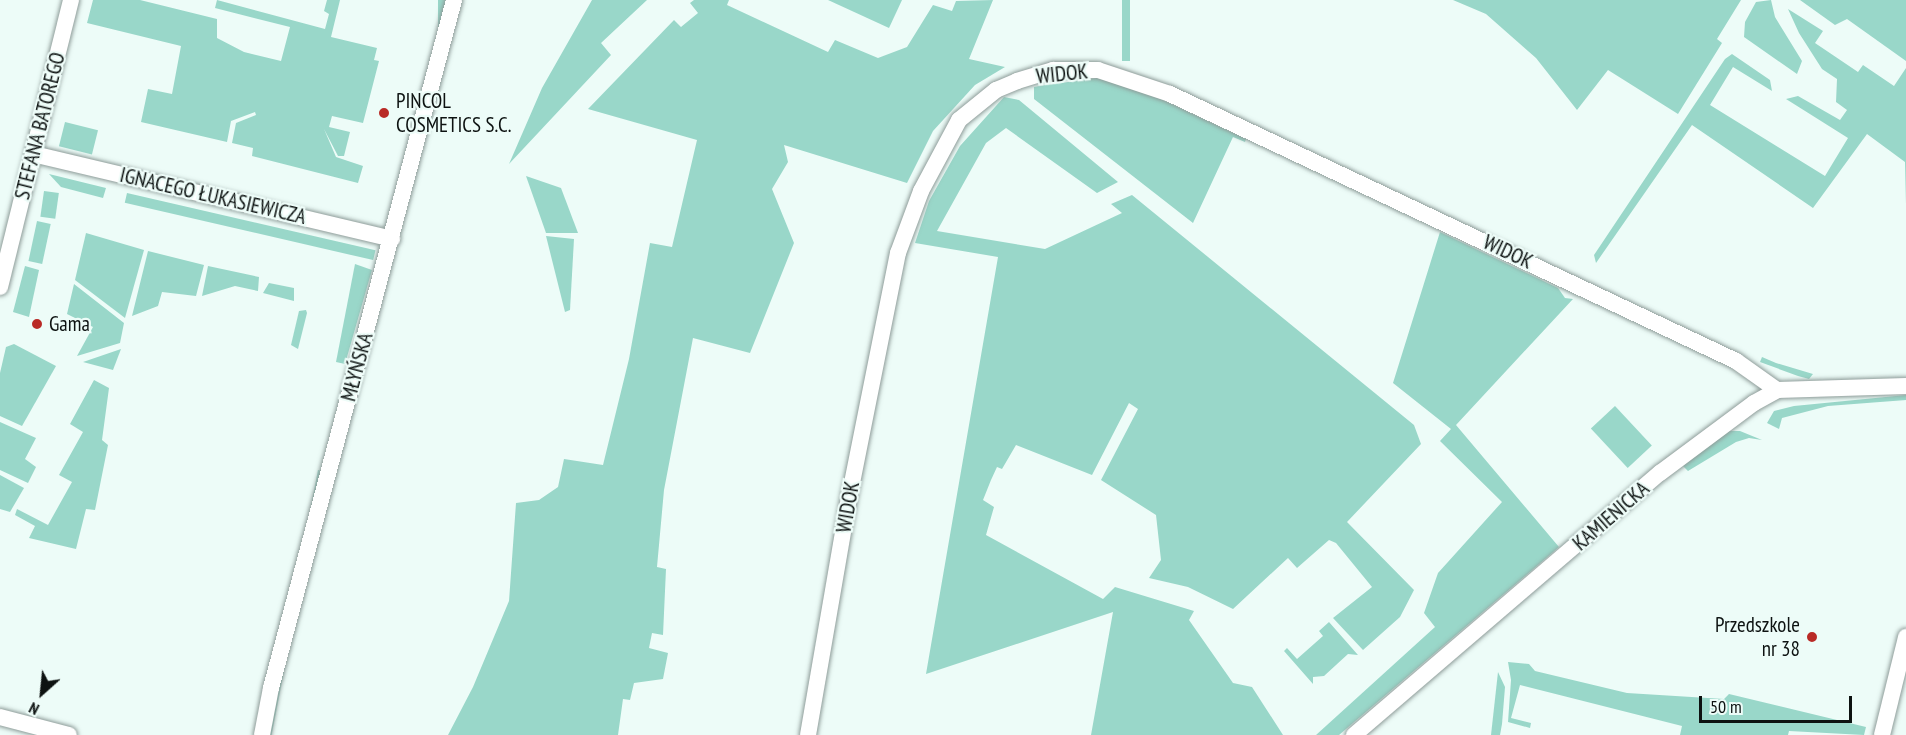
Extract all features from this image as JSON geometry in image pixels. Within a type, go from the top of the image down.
[{"type":"street","name":"STEFANA BATOREGO","points":[[0,287],[71,0]]},
{"type":"street","name":"MŁYŃSKA","points":[[262,735],[271,688],[392,239],[453,0]]},
{"type":"street","name":"WIDOK","points":[[808,735],[850,493],[898,253],[921,191],[959,120],[996,90],[1017,81],[1053,70],[1098,70],[1170,93],[1736,361],[1777,390]]},
{"type":"street","name":"IGNACEGO ŁUKASIEWICZA","points":[[33,154],[392,239]]},
{"type":"street","points":[[1777,390],[1906,386]]},
{"type":"street","name":"KAMIENICKA","points":[[1354,735],[1709,433],[1777,390]]},
{"type":"street","points":[[1882,735],[1906,637]]},
{"type":"street","points":[[0,717],[69,735]]},
{"type":"green space","points":[[93,0],[140,0],[217,19],[217,38],[244,52],[281,61],[290,27],[215,8],[217,0],[325,29],[329,14],[324,11],[327,0],[340,0],[331,37],[377,48],[374,60],[379,61],[363,123],[332,116],[329,127],[350,132],[344,156],[338,156],[324,129],[336,157],[363,166],[358,183],[252,156],[253,148],[232,143],[236,123],[256,115],[255,112],[231,121],[227,142],[141,122],[148,89],[172,94],[181,46],[87,23]]},
{"type":"green space","points":[[438,0],[445,0],[445,57],[438,57]]},
{"type":"green space","points":[[592,0],[647,0],[601,43],[611,55],[509,164],[542,88]]},
{"type":"green space","points":[[694,0],[729,0],[727,5],[828,52],[835,40],[878,58],[907,47],[933,5],[952,11],[956,1],[993,0],[969,59],[1005,67],[975,85],[933,131],[907,183],[784,145],[788,162],[772,189],[794,243],[750,353],[693,338],[664,490],[657,567],[666,569],[663,635],[652,633],[649,648],[668,653],[663,679],[634,683],[630,700],[623,699],[618,735],[448,735],[473,687],[509,601],[516,503],[539,500],[558,487],[564,459],[603,465],[629,359],[650,243],[672,247],[697,140],[588,109],[674,20],[681,27],[698,13],[690,3]]},
{"type":"green space","points":[[828,0],[902,0],[889,28]]},
{"type":"green space","points":[[1122,0],[1130,0],[1130,61],[1122,61]]},
{"type":"green space","points":[[1453,0],[1741,0],[1717,39],[1722,43],[1678,114],[1608,70],[1577,110],[1536,58],[1486,14]]},
{"type":"green space","points":[[1771,0],[1775,17],[1802,61],[1797,74],[1744,37],[1745,22],[1756,2]]},
{"type":"green space","points":[[1800,0],[1906,0],[1906,61],[1847,19],[1835,25]]},
{"type":"green space","points":[[1788,9],[1823,31],[1815,43],[1858,72],[1863,65],[1894,86],[1906,68],[1906,205],[1905,162],[1867,134],[1813,208],[1692,125],[1596,263],[1594,255],[1725,59],[1732,54],[1770,80],[1772,91],[1733,67],[1710,105],[1825,176],[1848,138],[1786,99],[1798,96],[1840,120],[1847,110],[1836,102],[1837,79],[1822,69],[1799,33]]},
{"type":"green space","points":[[1097,78],[1148,93],[1246,139],[1245,142],[1233,137],[1193,223],[1034,99],[1034,87]]},
{"type":"green space","points":[[1004,97],[1019,100],[1118,182],[1097,193],[1006,128],[986,143],[937,231],[1045,249],[1122,213],[1111,204],[1132,195],[1414,425],[1421,444],[1347,522],[1414,590],[1400,617],[1363,650],[1333,618],[1372,587],[1336,543],[1329,540],[1297,568],[1288,558],[1233,609],[1188,587],[1149,578],[1161,560],[1156,515],[1101,480],[1138,409],[1129,403],[1092,475],[1016,445],[1002,469],[997,467],[991,480],[983,500],[994,507],[986,535],[1103,599],[1115,587],[1194,611],[1189,620],[1233,683],[1252,687],[1283,735],[1091,735],[1113,612],[926,674],[998,257],[915,243],[929,201],[960,146]]},
{"type":"green space","points":[[65,122],[98,130],[92,154],[59,146]]},
{"type":"green space","points":[[49,174],[106,188],[103,198],[61,187]]},
{"type":"green space","points":[[526,176],[561,188],[578,233],[546,233]]},
{"type":"green space","points":[[44,191],[59,193],[55,219],[40,217]]},
{"type":"green space","points":[[127,193],[375,250],[373,260],[125,203]]},
{"type":"green space","points":[[37,221],[51,224],[42,264],[28,261]]},
{"type":"green space","points":[[1440,232],[1558,288],[1565,298],[1573,299],[1456,425],[1559,547],[1339,735],[1316,735],[1435,627],[1424,613],[1438,573],[1502,502],[1440,441],[1451,429],[1393,383]]},
{"type":"green space","points":[[86,233],[144,250],[125,318],[75,280]]},
{"type":"green space","points":[[546,236],[574,239],[570,310],[565,312]]},
{"type":"green space","points":[[148,251],[204,265],[196,296],[162,292],[158,306],[132,316]]},
{"type":"green space","points":[[355,264],[372,270],[345,364],[336,362]]},
{"type":"green space","points":[[25,266],[39,270],[29,317],[13,312]]},
{"type":"green space","points":[[208,266],[259,277],[258,291],[235,286],[202,296]]},
{"type":"green space","points":[[269,283],[294,288],[294,301],[263,293]]},
{"type":"green space","points":[[74,284],[124,323],[120,343],[77,356],[93,327],[67,314]]},
{"type":"green space","points":[[306,310],[298,349],[291,345],[299,311]]},
{"type":"green space","points":[[14,344],[56,366],[22,426],[0,416],[0,373],[6,347]]},
{"type":"green space","points":[[121,349],[113,370],[83,362]]},
{"type":"green space","points":[[1762,357],[1813,374],[1809,379],[1798,376],[1760,362]]},
{"type":"green space","points":[[94,380],[109,388],[102,440],[108,445],[95,510],[86,509],[76,549],[29,538],[35,526],[15,515],[17,509],[48,525],[72,482],[59,475],[83,432],[70,424]]},
{"type":"green space","points":[[1906,395],[1906,400],[1828,406],[1782,418],[1779,429],[1767,423],[1774,411],[1794,406]]},
{"type":"green space","points":[[1615,406],[1652,445],[1628,468],[1591,429]]},
{"type":"green space","points":[[0,422],[36,438],[25,459],[36,467],[28,483],[0,470]]},
{"type":"green space","points":[[1728,431],[1740,431],[1762,440],[1749,438],[1736,442],[1688,471],[1683,466]]},
{"type":"green space","points":[[318,470],[323,471],[272,735],[266,735]]},
{"type":"green space","points":[[0,475],[24,488],[10,512],[0,509]]},
{"type":"green space","points":[[1329,622],[1358,655],[1348,654],[1324,676],[1313,677],[1313,684],[1284,651],[1287,648],[1297,659],[1323,636],[1319,631]]},
{"type":"green space","points":[[1508,662],[1529,664],[1535,671],[1627,693],[1724,699],[1729,694],[1866,727],[1864,735],[1789,731],[1788,735],[1680,735],[1682,726],[1520,685],[1511,718],[1531,723],[1530,728],[1508,722],[1511,680]]},
{"type":"green space","points":[[1498,672],[1505,687],[1502,724],[1500,735],[1491,735]]},
{"type":"place","name":"PINCOL COSMETICS S.C.","points":[[384,113]]},
{"type":"place","name":"Gama","points":[[37,324]]},
{"type":"place","name":"Przedszkole nr 38","points":[[1812,637]]}]
